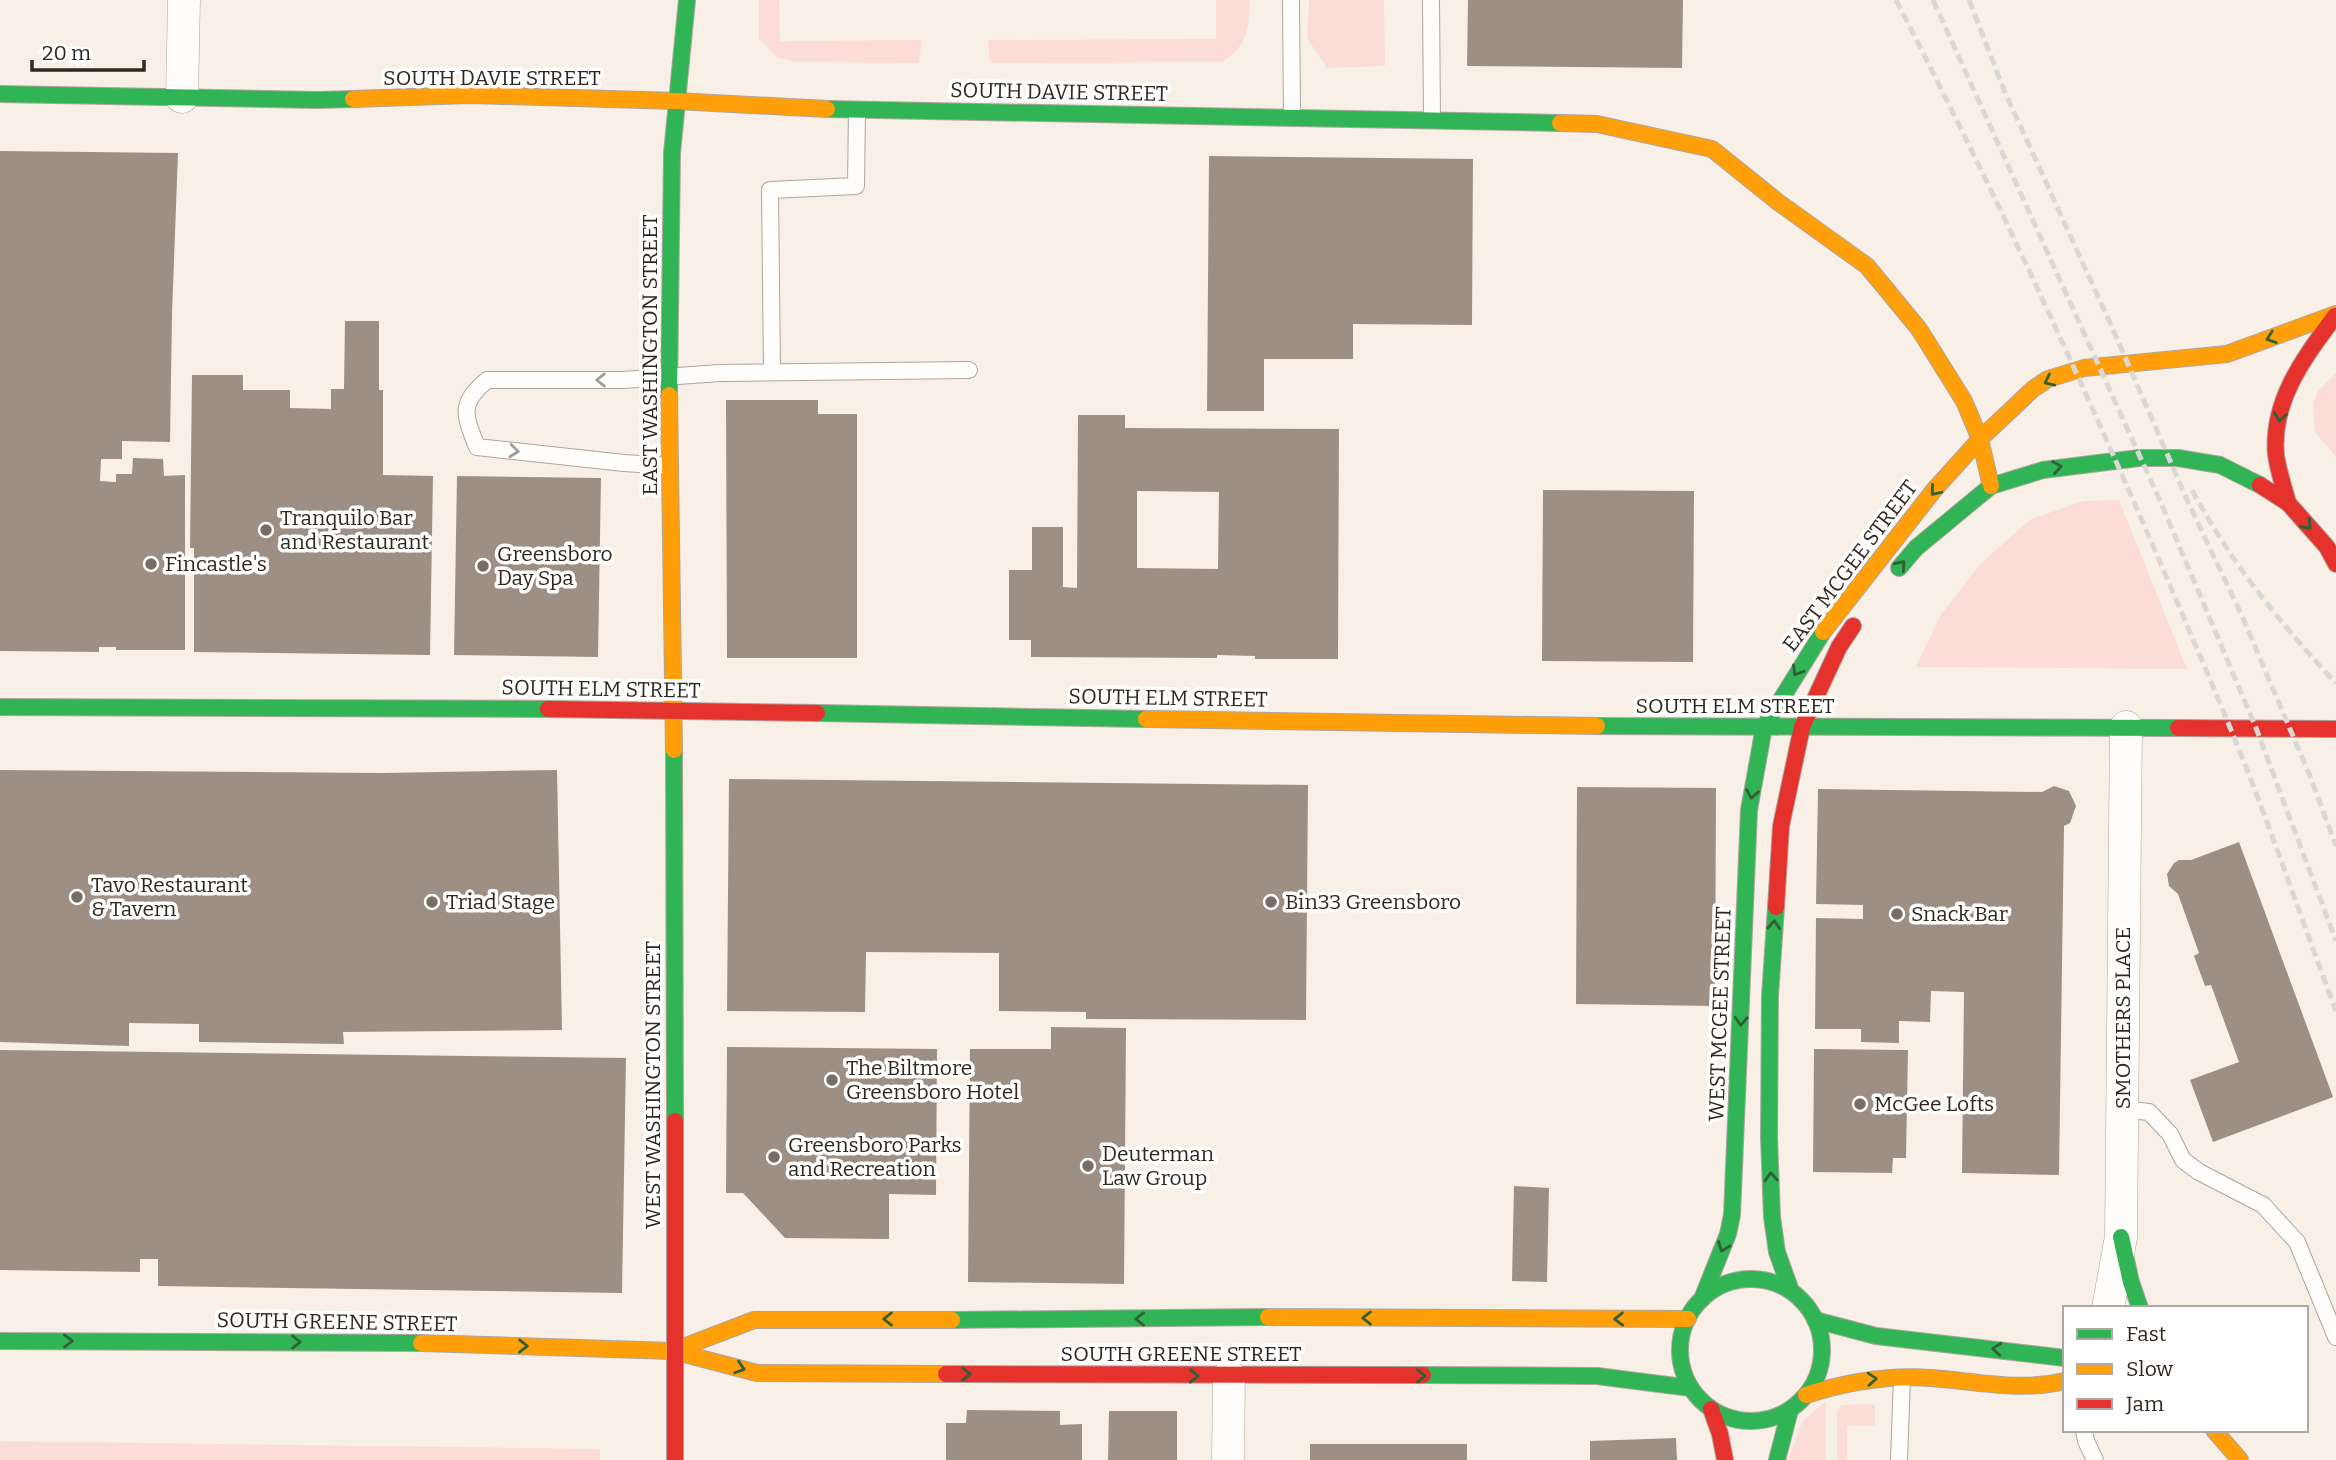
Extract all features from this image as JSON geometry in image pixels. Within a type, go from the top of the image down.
[{"type":"main road","name":"EAST WASHINGTON STREET","points":[[672,710],[669,375],[672,153],[687,0]]},
{"type":"main road","name":"SOUTH DAVIE STREET","points":[[0,94],[317,100],[470,95],[676,101],[780,108],[1597,124],[1712,149],[1777,202],[1867,266],[1919,329],[1964,401],[1980,439],[1992,486]]},
{"type":"main road","points":[[1980,439],[2033,389],[2048,379],[2084,368],[2227,354],[2335,315]]},
{"type":"main road","points":[[2288,503],[2276,451],[2280,410],[2291,378],[2335,315]]},
{"type":"main road","name":"EAST MCGEE STREET","points":[[1764,727],[1824,629],[1934,491],[1980,439]]},
{"type":"main road","points":[[1992,486],[2043,470],[2139,458],[2178,458],[2220,465],[2247,477],[2288,503],[2332,549],[2336,564]]},
{"type":"main road","name":"EAST MCGEE STREET","points":[[1890,578],[1916,548],[1992,486]]},
{"type":"main road","name":"EAST MCGEE STREET","points":[[1802,727],[1839,648],[1860,617]]},
{"type":"main road","name":"SOUTH ELM STREET","points":[[0,707],[672,710],[1528,726],[2336,729]]},
{"type":"main road","name":"WEST WASHINGTON STREET","points":[[672,710],[675,1460]]},
{"type":"main road","name":"WEST MCGEE STREET","points":[[1702,1299],[1728,1234],[1732,1215],[1749,810],[1764,727]]},
{"type":"main road","points":[[1791,1291],[1777,1252],[1772,1217],[1769,1138],[1770,996],[1781,826],[1802,727]]},
{"type":"main road","points":[[2121,1237],[2139,1306]]},
{"type":"main road","points":[[1755,1279],[1774,1283],[1791,1291],[1809,1308],[1821,1336],[1822,1353],[1818,1375],[1806,1395],[1790,1410],[1769,1419],[1747,1422],[1729,1419],[1711,1409],[1691,1388],[1684,1372],[1680,1353],[1688,1319],[1702,1299],[1718,1287],[1736,1281],[1755,1279]]},
{"type":"main road","name":"SOUTH GREENE STREET","points":[[673,1351],[754,1320],[1268,1317],[1688,1319]]},
{"type":"main road","points":[[1815,1320],[1839,1329],[1909,1342],[2032,1352],[2063,1358]]},
{"type":"main road","name":"SOUTH GREENE STREET","points":[[0,1341],[377,1342],[673,1351],[757,1373],[1597,1376],[1691,1388]]},
{"type":"main road","points":[[1806,1395],[1840,1383],[1866,1379],[1929,1378],[2031,1388],[2063,1381]]},
{"type":"main road","points":[[1711,1409],[1725,1460]]},
{"type":"main road","points":[[1777,1460],[1790,1410]]},
{"type":"main road","points":[[2220,1434],[2241,1460]]},
{"type":"street","points":[[182,97],[184,0]]},
{"type":"street","name":"SMOTHERS PLACE","points":[[2108,1306],[2121,1237],[2126,727]]},
{"type":"street","points":[[1228,1460],[1229,1376]]},
{"type":"lane","points":[[1291,0],[1292,118]]},
{"type":"lane","points":[[1431,0],[1432,120]]},
{"type":"lane","points":[[772,372],[770,190],[856,186],[857,109]]},
{"type":"lane","points":[[670,466],[477,447],[466,412],[471,394],[487,380],[623,380],[669,375],[772,372],[969,370]]},
{"type":"lane","points":[[2122,1109],[2149,1112],[2170,1134],[2183,1160],[2199,1172],[2263,1205],[2280,1223],[2297,1242],[2336,1337]]},
{"type":"lane","points":[[1899,1460],[1902,1378]]},
{"type":"lane","points":[[2084,1432],[2095,1460]]},
{"type":"shaded area","points":[[759,0],[779,0],[780,41],[922,40],[919,63],[797,62],[778,58],[759,39]]},
{"type":"shaded area","points":[[1216,0],[1250,0],[1249,20],[1242,43],[1222,62],[990,63],[988,40],[1216,39]]},
{"type":"shaded area","points":[[1309,0],[1384,0],[1385,66],[1327,68],[1307,38]]},
{"type":"shaded area","points":[[2336,373],[2336,457],[2315,432],[2313,404],[2318,391]]},
{"type":"shaded area","points":[[2119,500],[2187,669],[1916,667],[1940,616],[1980,564],[2031,519],[2084,501]]},
{"type":"shaded area","points":[[1826,1401],[1826,1460],[1788,1460],[1803,1421]]},
{"type":"shaded area","points":[[1842,1405],[1875,1405],[1875,1426],[1847,1426],[1847,1460],[1837,1460],[1837,1411]]},
{"type":"shaded area","points":[[0,1441],[600,1449],[600,1460],[0,1460]]},
{"type":"building","points":[[1468,0],[1683,0],[1682,68],[1467,66]]},
{"type":"building","points":[[0,151],[178,153],[170,442],[122,441],[122,459],[101,459],[100,481],[116,482],[116,474],[132,474],[133,458],[163,459],[164,476],[185,475],[185,650],[116,650],[116,647],[99,647],[99,652],[0,651]]},
{"type":"building","points":[[1209,156],[1473,159],[1472,325],[1353,324],[1353,359],[1264,359],[1264,411],[1207,411]]},
{"type":"building","points":[[345,321],[379,321],[379,390],[383,390],[383,475],[433,476],[430,655],[194,652],[194,548],[190,548],[192,375],[243,375],[243,390],[290,390],[290,408],[331,409],[331,389],[344,389]]},
{"type":"building","points":[[726,400],[818,400],[818,414],[857,414],[857,658],[727,658]]},
{"type":"building","points":[[1078,415],[1125,415],[1125,428],[1339,429],[1338,659],[1255,659],[1255,656],[1217,655],[1217,658],[1031,657],[1031,640],[1009,640],[1009,570],[1032,570],[1032,527],[1063,527],[1063,587],[1077,588]],"holes":[[[1137,491],[1219,492],[1218,569],[1137,568]]]},
{"type":"building","points":[[457,476],[601,478],[598,657],[454,655]]},
{"type":"building","points":[[1543,490],[1694,491],[1693,662],[1542,661]]},
{"type":"building","points":[[0,770],[383,773],[557,770],[562,1030],[343,1032],[344,1044],[199,1042],[199,1024],[129,1023],[129,1046],[0,1042]]},
{"type":"building","points":[[729,779],[1308,785],[1306,1020],[1086,1019],[1086,1012],[999,1011],[999,953],[866,952],[865,1012],[727,1011]]},
{"type":"building","points":[[2054,786],[2069,791],[2076,806],[2070,823],[2064,826],[2059,1175],[1962,1173],[1964,992],[1931,991],[1930,1022],[1899,1021],[1899,1043],[1861,1042],[1861,1029],[1815,1029],[1816,918],[1863,919],[1863,905],[1816,904],[1818,789],[2042,792]]},
{"type":"building","points":[[1577,787],[1716,788],[1715,1006],[1576,1004]]},
{"type":"building","points":[[2239,842],[2333,1097],[2213,1142],[2190,1080],[2239,1062],[2211,985],[2205,986],[2194,956],[2199,953],[2178,894],[2169,886],[2167,874],[2179,860],[2191,860]]},
{"type":"building","points":[[1051,1027],[1126,1028],[1124,1284],[968,1282],[970,1049],[1051,1049]]},
{"type":"building","points":[[727,1047],[937,1049],[936,1195],[889,1194],[889,1239],[785,1238],[743,1193],[726,1193]]},
{"type":"building","name":"McGee Lofts","points":[[1814,1049],[1908,1050],[1906,1158],[1893,1158],[1892,1173],[1813,1172]]},
{"type":"building","points":[[0,1050],[626,1058],[622,1293],[158,1286],[158,1259],[140,1259],[140,1272],[0,1270]]},
{"type":"building","points":[[1514,1186],[1549,1188],[1547,1282],[1512,1281]]},
{"type":"building","points":[[967,1410],[1060,1411],[1060,1425],[1082,1424],[1082,1460],[946,1460],[946,1423],[966,1423]]},
{"type":"building","points":[[1109,1411],[1177,1411],[1177,1460],[1108,1460]]},
{"type":"building","points":[[1676,1438],[1677,1460],[1590,1460],[1590,1441]]},
{"type":"building","points":[[1310,1444],[1467,1444],[1467,1460],[1310,1460]]},
{"type":"railway","points":[[1896,0],[2028,269],[2151,542],[2243,760],[2336,1011]]},
{"type":"railway","points":[[1933,0],[2161,503],[2256,728],[2336,941]]},
{"type":"railway","points":[[1969,0],[2004,90],[2188,502],[2242,616],[2310,776],[2336,846]]},
{"type":"railway","points":[[2192,490],[2240,567],[2296,638],[2336,683]]},
{"type":"traffic: fast","points":[[669,395],[672,153],[687,0]]},
{"type":"traffic: fast","points":[[0,94],[353,99]]},
{"type":"traffic: fast","points":[[827,109],[1560,123]]},
{"type":"traffic: fast","points":[[1899,568],[1916,548],[1991,486],[2043,470],[2139,458],[2178,458],[2220,465],[2260,485]]},
{"type":"traffic: fast","points":[[1702,1299],[1728,1234],[1732,1215],[1749,810],[1764,727],[1823,632]]},
{"type":"traffic: fast","points":[[0,707],[548,709]]},
{"type":"traffic: fast","points":[[817,713],[1146,719]]},
{"type":"traffic: fast","points":[[1597,726],[2178,728]]},
{"type":"traffic: fast","points":[[674,750],[675,1121]]},
{"type":"traffic: fast","points":[[1776,907],[1770,996],[1769,1137],[1772,1217],[1777,1252],[1791,1291]]},
{"type":"traffic: fast","points":[[2121,1237],[2139,1306]]},
{"type":"traffic: fast","points":[[1751,1279],[1778,1285],[1801,1300],[1816,1323],[1822,1350],[1816,1377],[1801,1400],[1778,1415],[1751,1421],[1724,1415],[1701,1400],[1686,1377],[1680,1350],[1686,1323],[1701,1300],[1724,1285],[1751,1279]]},
{"type":"traffic: fast","points":[[952,1320],[1268,1317]]},
{"type":"traffic: fast","points":[[1815,1320],[1876,1336],[2063,1358]]},
{"type":"traffic: fast","points":[[0,1341],[421,1343]]},
{"type":"traffic: fast","points":[[1423,1375],[1597,1376],[1691,1388]]},
{"type":"traffic: fast","points":[[1777,1460],[1790,1410]]},
{"type":"traffic: slow","points":[[353,99],[470,95],[827,109]]},
{"type":"traffic: slow","points":[[1560,123],[1597,124],[1712,149],[1778,202],[1867,266],[1919,329],[1964,401],[1980,439],[1991,486]]},
{"type":"traffic: slow","points":[[1823,632],[1934,490],[1980,439],[2033,389],[2048,379],[2084,368],[2227,354],[2336,314]]},
{"type":"traffic: slow","points":[[669,395],[674,750]]},
{"type":"traffic: slow","points":[[1146,719],[1597,726]]},
{"type":"traffic: slow","points":[[1268,1317],[1688,1319]]},
{"type":"traffic: slow","points":[[673,1351],[754,1320],[952,1320]]},
{"type":"traffic: slow","points":[[421,1343],[673,1351],[757,1373],[946,1374]]},
{"type":"traffic: slow","points":[[1806,1395],[1852,1383],[1898,1378],[1930,1378],[2014,1386],[2063,1381]]},
{"type":"traffic: slow","points":[[2216,1432],[2240,1460]]},
{"type":"traffic: jam","points":[[2288,503],[2276,455],[2279,416],[2292,380],[2335,316]]},
{"type":"traffic: jam","points":[[2260,485],[2288,503],[2327,547],[2336,564]]},
{"type":"traffic: jam","points":[[1776,907],[1781,826],[1802,727],[1839,647],[1853,626]]},
{"type":"traffic: jam","points":[[548,709],[817,713]]},
{"type":"traffic: jam","points":[[2178,728],[2336,729]]},
{"type":"traffic: jam","points":[[675,1121],[675,1460]]},
{"type":"traffic: jam","points":[[946,1374],[1423,1375]]},
{"type":"traffic: jam","points":[[1711,1409],[1725,1460]]},
{"type":"place","name":"Tranquilo Bar and Restaurant","points":[[266,530]]},
{"type":"place","name":"Fincastle's","points":[[151,564]]},
{"type":"place","name":"Greensboro Day Spa","points":[[483,566]]},
{"type":"place","name":"Tavo Restaurant & Tavern","points":[[77,897]]},
{"type":"place","name":"Triad Stage","points":[[432,902]]},
{"type":"place","name":"Bin33 Greensboro","points":[[1271,902]]},
{"type":"place","name":"Snack Bar","points":[[1897,914]]},
{"type":"place","name":"The Biltmore Greensboro Hotel","points":[[832,1080]]},
{"type":"place","name":"McGee Lofts","points":[[1860,1104]]},
{"type":"place","name":"Greensboro Parks and Recreation","points":[[774,1157]]},
{"type":"place","name":"Deuterman Law Group","points":[[1088,1166]]}]
